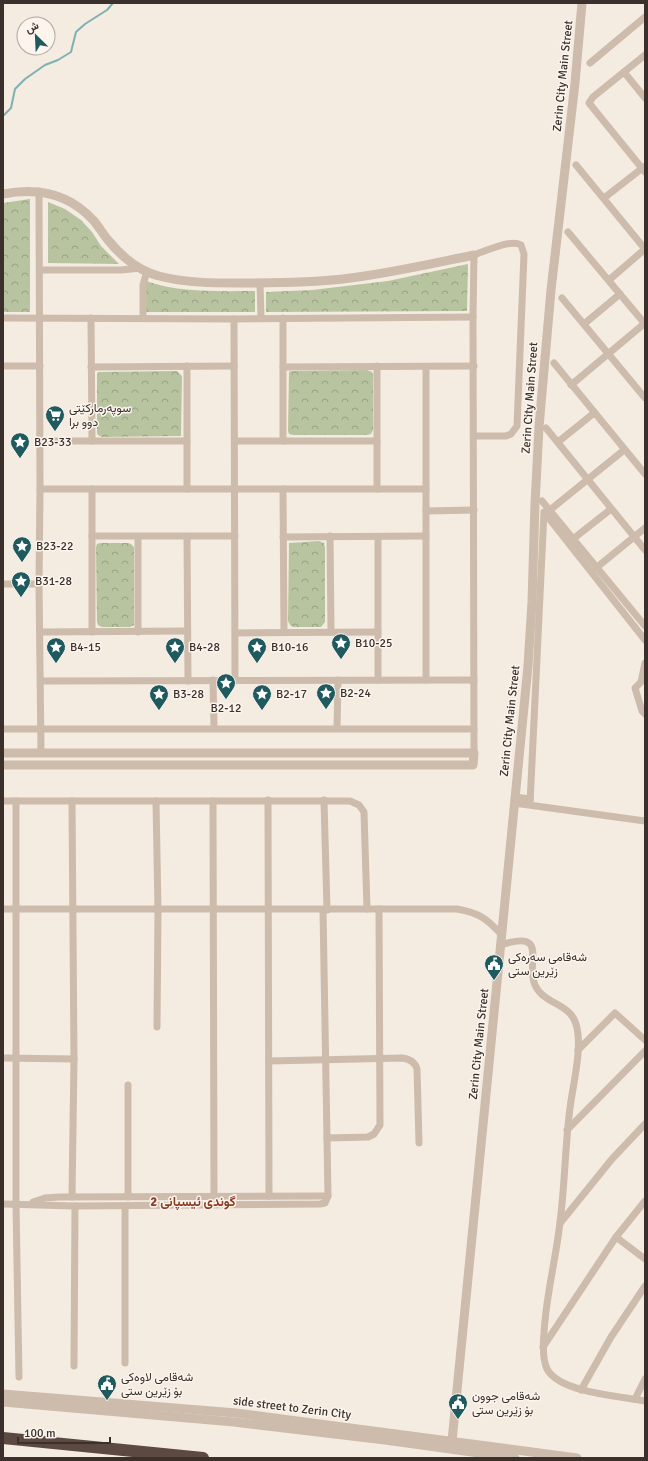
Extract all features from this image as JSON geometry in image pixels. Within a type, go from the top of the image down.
[{"type":"highway","points":[[3,1438],[203,1458]]},
{"type":"street","name":"Zerin City Main Street","points":[[452,1441],[528,666],[532,602],[535,504],[545,363],[575,83],[582,3]]},
{"type":"street","points":[[590,63],[645,17]]},
{"type":"street","points":[[604,198],[644,169],[589,103],[592,97],[645,55]]},
{"type":"street","points":[[624,72],[645,98]]},
{"type":"street","points":[[576,165],[645,249],[609,280]]},
{"type":"street","points":[[3,194],[20,191],[39,191],[67,200],[79,207],[94,221],[114,247],[130,261],[144,270],[160,276],[186,280],[219,283],[260,283],[342,279],[396,271],[474,255],[513,243],[521,245],[524,254],[517,426],[515,431],[506,436],[474,436]]},
{"type":"street","points":[[39,191],[39,584],[41,752]]},
{"type":"street","points":[[568,232],[645,323],[571,385]]},
{"type":"street","points":[[3,765],[473,765],[474,255]]},
{"type":"street","points":[[40,270],[144,270]]},
{"type":"street","points":[[143,318],[144,270]]},
{"type":"street","points":[[260,283],[261,318]]},
{"type":"street","points":[[584,324],[620,294]]},
{"type":"street","points":[[562,298],[645,398]]},
{"type":"street","points":[[3,318],[234,319],[473,317]]},
{"type":"street","points":[[91,318],[92,441]]},
{"type":"street","points":[[282,318],[283,441]]},
{"type":"street","points":[[234,319],[235,680]]},
{"type":"street","points":[[554,363],[645,474]]},
{"type":"street","points":[[3,366],[40,366]]},
{"type":"street","points":[[187,366],[187,489]]},
{"type":"street","points":[[91,367],[234,366]]},
{"type":"street","points":[[377,366],[377,489]]},
{"type":"street","points":[[283,367],[474,366]]},
{"type":"street","points":[[426,367],[426,680]]},
{"type":"street","points":[[558,442],[594,413]]},
{"type":"street","points":[[546,428],[645,550]]},
{"type":"street","points":[[40,441],[187,441]]},
{"type":"street","points":[[235,441],[377,441]]},
{"type":"street","points":[[550,510],[624,450]]},
{"type":"street","points":[[40,489],[426,489]]},
{"type":"street","points":[[92,489],[92,632]]},
{"type":"street","points":[[283,489],[284,632]]},
{"type":"street","points":[[542,501],[596,568],[644,621]]},
{"type":"street","points":[[573,539],[611,509]]},
{"type":"street","points":[[426,511],[474,510]]},
{"type":"street","points":[[530,802],[544,512],[645,640]]},
{"type":"street","points":[[596,568],[645,528]]},
{"type":"street","points":[[92,536],[235,536]]},
{"type":"street","points":[[330,536],[331,632]]},
{"type":"street","points":[[283,537],[426,536]]},
{"type":"street","points":[[138,537],[138,632]]},
{"type":"street","points":[[187,537],[188,681]]},
{"type":"street","points":[[378,537],[378,680]]},
{"type":"street","points":[[3,584],[39,584]]},
{"type":"street","points":[[40,632],[187,631]]},
{"type":"street","points":[[236,633],[378,632]]},
{"type":"street","points":[[645,663],[641,682],[635,688],[642,711],[645,714]]},
{"type":"street","points":[[41,680],[474,680]]},
{"type":"street","points":[[213,680],[214,728]]},
{"type":"street","points":[[337,728],[338,680]]},
{"type":"street","points":[[3,729],[474,729]]},
{"type":"street","points":[[3,752],[474,753]]},
{"type":"street","points":[[82,752],[82,765]]},
{"type":"street","points":[[261,753],[261,764]]},
{"type":"street","points":[[213,800],[214,1196]]},
{"type":"street","points":[[268,800],[269,1196]]},
{"type":"street","points":[[3,1204],[125,1206],[323,1204],[327,1201],[324,800]]},
{"type":"street","points":[[3,801],[344,800],[355,802],[359,804],[364,812],[367,910]]},
{"type":"street","points":[[514,800],[645,820]]},
{"type":"street","points":[[16,801],[16,1204],[19,1377]]},
{"type":"street","points":[[72,801],[74,910],[72,1197]]},
{"type":"street","points":[[156,801],[158,910],[157,1026]]},
{"type":"street","points":[[3,909],[444,909],[468,911],[489,920],[502,935]]},
{"type":"street","points":[[327,1138],[368,1136],[374,1134],[380,1125],[379,909]]},
{"type":"street","points":[[501,945],[517,940],[528,943],[531,946],[534,956],[533,978],[535,985],[543,996],[573,1016],[577,1030],[578,1050],[567,1130],[560,1222],[547,1298],[543,1347],[547,1369],[556,1378],[568,1386],[581,1390],[645,1401]]},
{"type":"street","points":[[578,1050],[615,1013],[645,1040]]},
{"type":"street","points":[[567,1130],[645,1051]]},
{"type":"street","points":[[3,1058],[74,1059]]},
{"type":"street","points":[[268,1061],[406,1059],[413,1062],[416,1066],[418,1074],[419,1143]]},
{"type":"street","points":[[128,1085],[128,1197]]},
{"type":"street","points":[[560,1222],[612,1159],[645,1124]]},
{"type":"street","points":[[29,1204],[51,1198],[72,1197],[328,1196]]},
{"type":"street","points":[[543,1347],[616,1237],[645,1201]]},
{"type":"street","points":[[74,1366],[75,1206]]},
{"type":"street","points":[[125,1206],[125,1363]]},
{"type":"street","points":[[616,1237],[645,1259]]},
{"type":"street","points":[[581,1390],[611,1337],[645,1286]]},
{"type":"street","points":[[635,1399],[645,1379]]},
{"type":"street","name":"side street to Zerin City","points":[[3,1394],[236,1412],[577,1458]]},
{"type":"street","name":"side street to Zerin City","points":[[3,1402],[234,1422],[515,1458]]},
{"type":"green space","points":[[30,199],[30,312],[3,312],[3,203]]},
{"type":"green space","points":[[48,202],[65,209],[81,220],[92,232],[101,246],[119,264],[48,263]]},
{"type":"green space","points":[[468,264],[467,311],[266,312],[266,292],[312,290],[388,281]]},
{"type":"green space","points":[[146,281],[172,288],[214,291],[255,291],[255,312],[146,312]]},
{"type":"green space","points":[[367,370],[372,372],[373,375],[373,430],[371,434],[289,434],[289,372]]},
{"type":"green space","points":[[177,371],[182,376],[181,436],[102,437],[98,435],[98,372]]},
{"type":"green space","points":[[319,541],[324,543],[325,548],[325,622],[321,627],[293,627],[288,621],[289,543]]},
{"type":"green space","points":[[128,543],[134,547],[134,625],[130,627],[102,627],[98,625],[96,547],[97,544]]},
{"type":"waterway","points":[[3,116],[11,108],[15,89],[25,79],[45,65],[58,60],[71,52],[76,32],[85,24],[107,10],[113,3]]},
{"type":"place","name":"سوپەرمارکێتی دوو برا","points":[[55,432]]},
{"type":"place","name":"B23-33","points":[[20,459]]},
{"type":"place","name":"B23-22","points":[[22,563]]},
{"type":"place","name":"B31-28","points":[[21,598]]},
{"type":"place","name":"B10-25","points":[[341,660]]},
{"type":"place","name":"B4-15","points":[[56,664]]},
{"type":"place","name":"B4-28","points":[[175,664]]},
{"type":"place","name":"B10-16","points":[[257,664]]},
{"type":"place","name":"B2-12","points":[[226,700]]},
{"type":"place","name":"B2-24","points":[[326,710]]},
{"type":"place","name":"B3-28","points":[[159,711]]},
{"type":"place","name":"B2-17","points":[[262,711]]},
{"type":"place","name":"شەقامی سەرەکی زێرین ستی","points":[[494,981]]},
{"type":"place","name":"شەقامی لاوەکی بۆ زێرین ستی","points":[[107,1401]]},
{"type":"place","name":"شەقامی جوون بۆ زێرین ستی","points":[[458,1420]]},
{"type":"district","name":"گوندی ئیسپانی 2","points":[[193,1202]]}]
